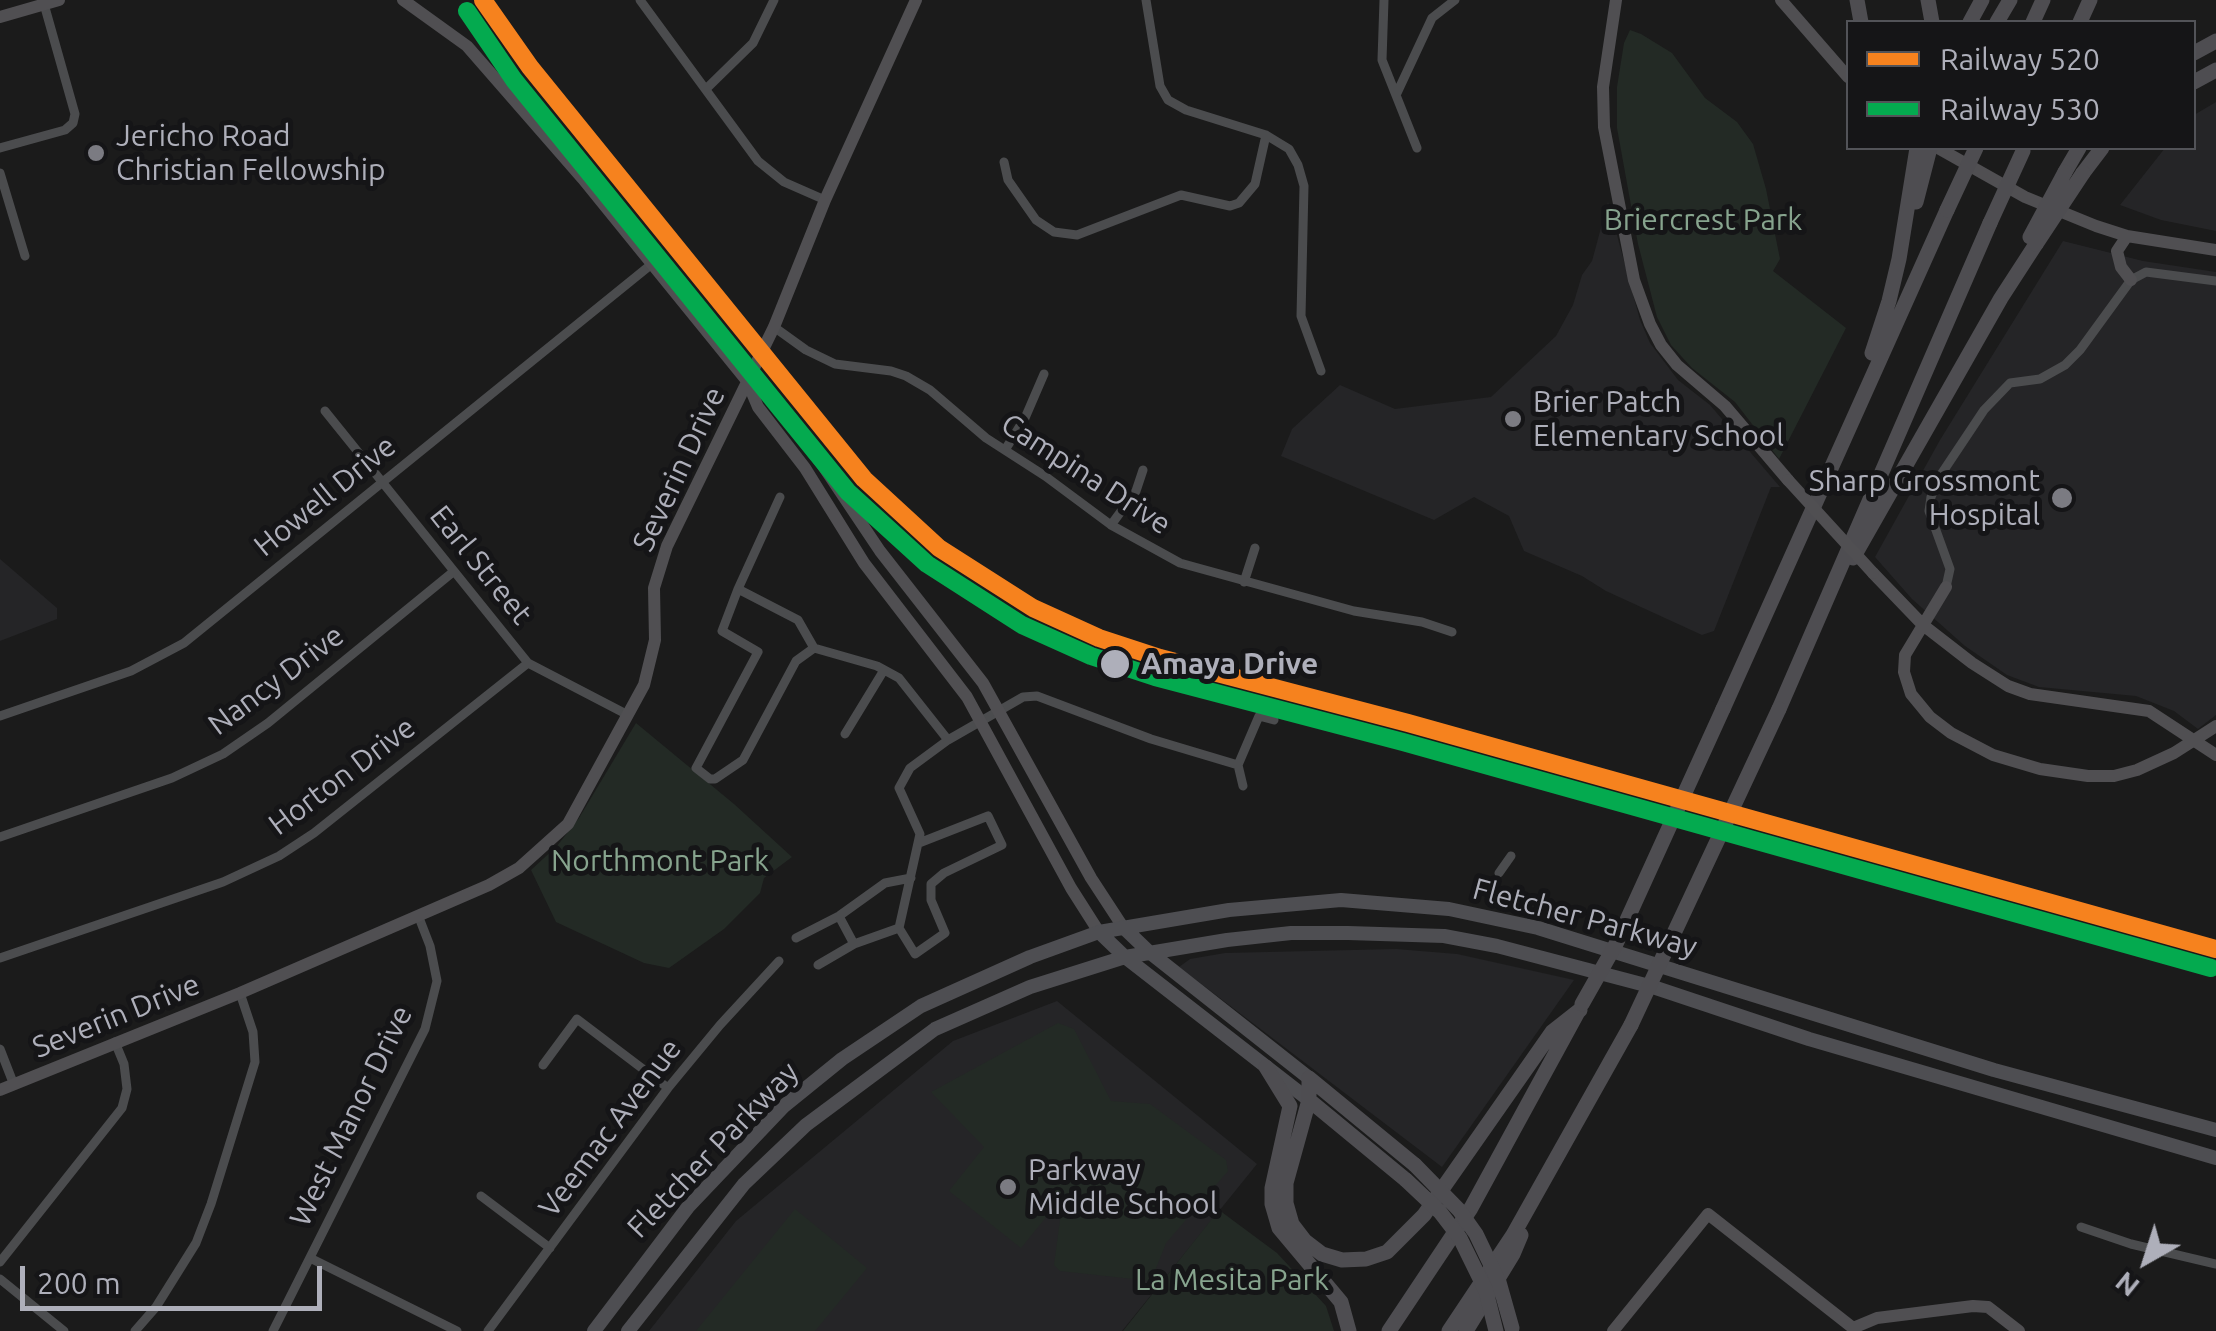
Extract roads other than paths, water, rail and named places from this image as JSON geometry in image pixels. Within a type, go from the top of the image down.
[{"type":"highway","points":[[1916,150],[1918,173]]},
{"type":"highway","points":[[1847,428],[1890,300],[1918,173],[1929,150]]},
{"type":"highway","points":[[1389,1331],[1470,1208],[1616,944],[1975,150]]},
{"type":"highway","points":[[1449,1331],[1512,1235],[1631,1025],[1779,709],[2023,150]]},
{"type":"highway","points":[[1820,613],[2001,298],[2078,150]]},
{"type":"highway","points":[[2032,242],[2100,150]]},
{"type":"highway","points":[[1309,1078],[1308,1100],[1286,1183],[1292,1224],[1322,1254],[1342,1260],[1366,1259],[1388,1252],[1424,1214],[1552,1032],[1581,1007]]},
{"type":"highway","points":[[1266,1067],[1290,1106],[1272,1204],[1280,1228],[1341,1302],[1348,1331]]},
{"type":"highway","points":[[1309,1078],[1448,1197],[1476,1234],[1499,1282],[1507,1330]]},
{"type":"highway","points":[[1308,1100],[1440,1212],[1460,1238],[1507,1330]]},
{"type":"highway","points":[[1466,1331],[1513,1254],[1544,1180]]},
{"type":"main road","name":"Fletcher Parkway","points":[[594,1331],[688,1207],[784,1106],[842,1059],[921,1006],[1030,957],[1100,932],[1229,910],[1341,900],[1449,910],[1538,928],[1994,1070],[2216,1130]]},
{"type":"main road","points":[[1123,928],[1309,1078]]},
{"type":"main road","points":[[1100,932],[1126,957],[1308,1100]]},
{"type":"main road","name":"Fletcher Parkway","points":[[628,1331],[744,1184],[806,1125],[935,1029],[1030,987],[1148,951],[1291,934],[1444,936],[1497,946],[1653,986],[1809,1039],[2216,1158]]},
{"type":"street","points":[[403,0],[467,46],[747,381],[758,407],[805,468],[864,563],[966,697],[1070,888],[1100,932]]},
{"type":"street","points":[[640,0],[765,168],[784,182],[825,200]]},
{"type":"street","points":[[706,89],[753,42],[774,0]]},
{"type":"street","name":"Severin Drive","points":[[0,1090],[240,993],[488,885],[519,868],[570,822],[628,715],[652,659],[654,588],[667,546],[774,327],[825,200],[916,0]]},
{"type":"street","points":[[1146,0],[1160,86],[1168,100],[1186,110],[1266,135],[1288,150],[1303,176],[1302,316],[1321,371]]},
{"type":"street","points":[[1384,0],[1382,60],[1417,148]]},
{"type":"street","points":[[1396,94],[1432,18],[1455,0]]},
{"type":"street","points":[[1616,0],[1603,86],[1604,127],[1639,295],[1650,326],[1677,365],[1725,406],[1923,625],[1972,664],[2008,686],[2030,694],[2149,711],[2216,755]]},
{"type":"street","points":[[1781,0],[1846,75]]},
{"type":"street","points":[[0,16],[52,2],[75,114],[73,124],[65,130],[0,148]]},
{"type":"street","points":[[1004,162],[1008,180],[1036,220],[1054,232],[1077,235],[1181,194],[1230,206],[1239,203],[1255,184],[1266,135]]},
{"type":"street","points":[[1941,150],[2024,198],[2127,236],[2216,250]]},
{"type":"street","points":[[0,173],[25,256]]},
{"type":"street","points":[[2127,236],[2117,251],[2121,268],[2131,280]]},
{"type":"street","name":"Howell Drive","points":[[0,716],[113,678],[167,653],[652,263]]},
{"type":"street","points":[[2216,281],[2146,272],[2131,280],[2065,365],[2040,380],[2010,384],[1984,410],[1930,497],[1929,511],[1950,569],[1946,587],[1905,654],[1904,672],[1911,694],[1940,725],[1993,754],[2040,769],[2114,776],[2138,770],[2196,741],[2216,726]]},
{"type":"street","name":"Campina Drive","points":[[774,327],[823,360],[906,376],[930,390],[963,422],[1111,525],[1180,563],[1354,611],[1422,622],[1452,632]]},
{"type":"street","points":[[1005,450],[1025,418],[1044,374]]},
{"type":"street","points":[[747,381],[768,395],[817,457],[880,551],[983,683],[1123,928]]},
{"type":"street","name":"Earl Street","points":[[325,411],[528,663],[628,715]]},
{"type":"street","points":[[1111,525],[1136,491],[1143,470]]},
{"type":"street","points":[[780,497],[722,631],[758,652],[696,768],[715,779],[743,760],[796,660],[814,648]]},
{"type":"street","points":[[1244,582],[1255,548]]},
{"type":"street","name":"Nancy Drive","points":[[0,837],[172,778],[223,754],[268,724],[453,572]]},
{"type":"street","points":[[738,589],[798,620],[814,648],[884,670],[906,684],[948,740]]},
{"type":"street","name":"Horton Drive","points":[[0,958],[222,882],[278,856],[314,833],[528,663]]},
{"type":"street","points":[[845,734],[884,670]]},
{"type":"street","points":[[919,843],[988,816],[1002,845],[944,873],[931,884],[931,900],[945,933],[915,954],[900,928],[920,834],[900,788],[910,768],[948,740],[1023,697],[1037,696],[1151,740],[1238,765]]},
{"type":"street","points":[[1244,786],[1238,765],[1259,716],[1274,720]]},
{"type":"street","points":[[1499,872],[1510,856]]},
{"type":"street","points":[[796,938],[839,916],[884,884],[911,878]]},
{"type":"street","name":"West Manor Drive","points":[[272,1331],[425,1029],[437,981],[418,915]]},
{"type":"street","points":[[839,916],[854,944]]},
{"type":"street","points":[[818,965],[854,944],[900,928]]},
{"type":"street","name":"Veemac Avenue","points":[[488,1331],[668,1088],[779,960]]},
{"type":"street","points":[[135,1331],[156,1307],[196,1243],[233,1133],[255,1062],[253,1032],[240,993]]},
{"type":"street","points":[[542,1065],[577,1020],[668,1088]]},
{"type":"street","points":[[0,1262],[122,1108],[127,1089],[124,1064],[115,1042]]},
{"type":"street","points":[[0,1049],[14,1084]]},
{"type":"street","points":[[481,1196],[550,1248]]},
{"type":"street","points":[[1619,1329],[1708,1214],[1854,1329],[1876,1318],[1973,1306],[1988,1308],[2019,1331]]},
{"type":"street","points":[[2081,1227],[2131,1244],[2216,1264]]},
{"type":"street","points":[[310,1258],[457,1331]]},
{"type":"street","points":[[0,1279],[64,1331]]},
{"type":"rail line","name":"520","points":[[483,0],[530,67],[864,479],[939,548],[1033,608],[1099,638],[1160,658],[1408,723],[2216,949]]},
{"type":"rail line","name":"530","points":[[467,11],[514,80],[848,492],[927,564],[1022,625],[1091,656],[1155,677],[1403,742],[2211,968]]},
{"type":"place","name":"Jericho Road Christian Fellowship","points":[[96,153]]},
{"type":"place","name":"Brier Patch Elementary School","points":[[1513,419]]},
{"type":"place","name":"Sharp Grossmont Hospital","points":[[2062,498]]},
{"type":"place","name":"Amaya Drive","points":[[1115,664]]},
{"type":"place","name":"Parkway Middle School","points":[[1008,1187]]},
{"type":"park label","name":"Briercrest Park","points":[[1703,220]]},
{"type":"park label","name":"Northmont Park","points":[[660,861]]},
{"type":"park label","name":"La Mesita Park","points":[[1232,1280]]}]
